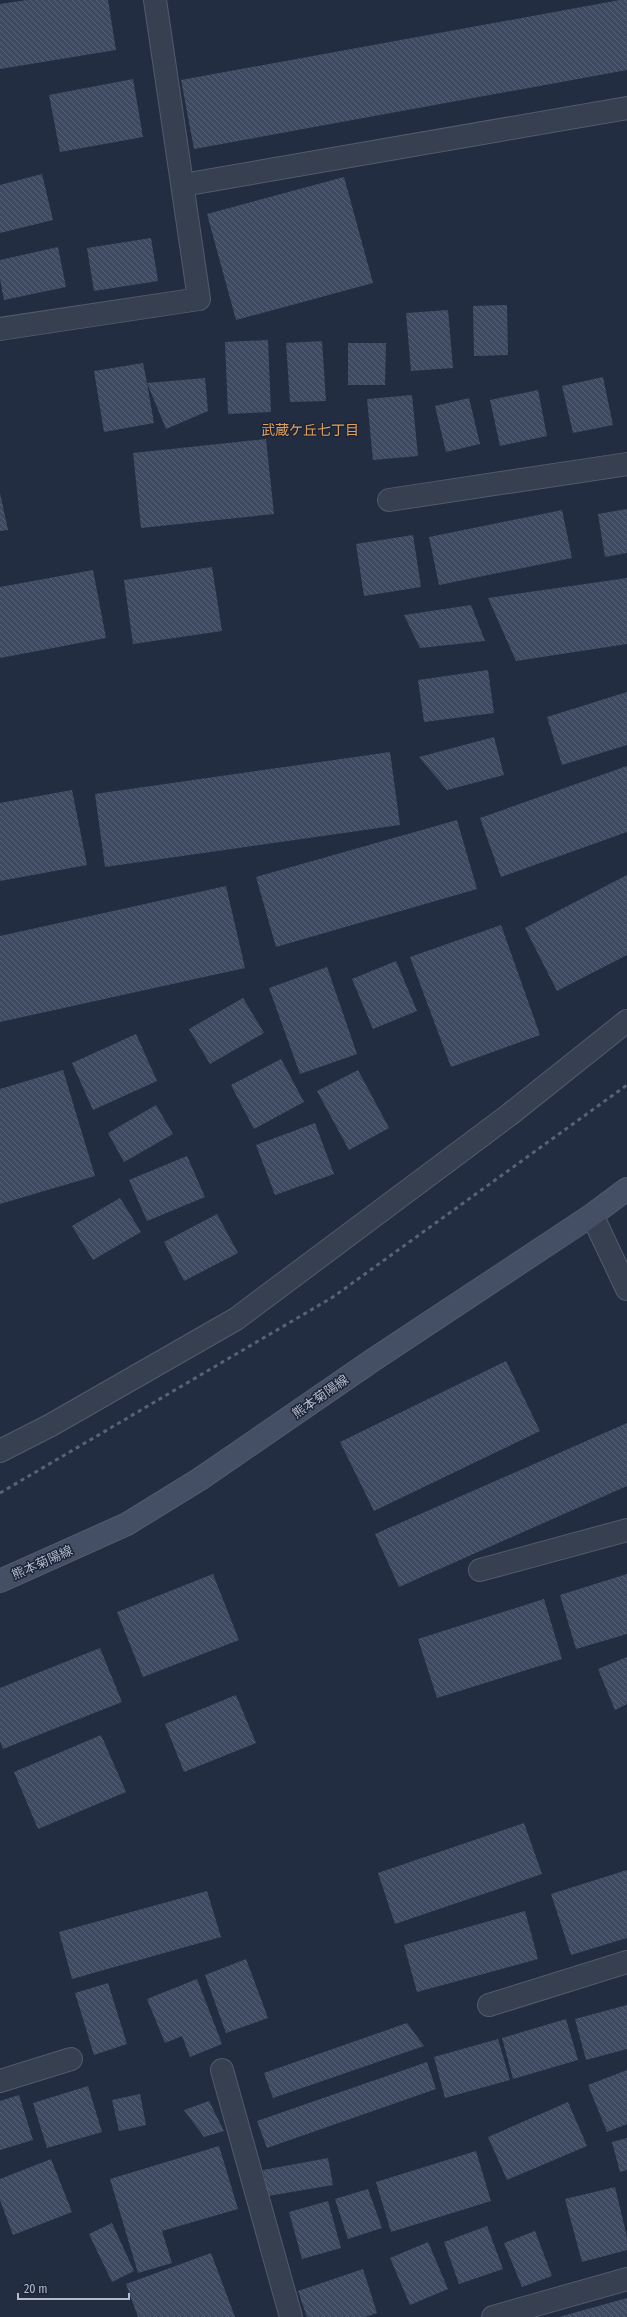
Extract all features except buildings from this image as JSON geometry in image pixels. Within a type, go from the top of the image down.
[{"type":"main road","name":"熊本菊陽線","points":[[0,1581],[127,1524],[200,1479],[373,1360],[627,1189]]},
{"type":"street","points":[[0,329],[199,299],[155,0]]},
{"type":"street","points":[[183,185],[627,108]]},
{"type":"street","points":[[389,500],[627,464]]},
{"type":"street","points":[[0,1451],[51,1425],[236,1319],[509,1115],[627,1021]]},
{"type":"street","points":[[592,1214],[627,1289]]},
{"type":"street","points":[[480,1570],[627,1530]]},
{"type":"street","points":[[489,2005],[627,1962]]},
{"type":"street","points":[[0,2081],[71,2059]]},
{"type":"street","points":[[222,2070],[292,2317]]},
{"type":"street","points":[[493,2317],[627,2279]]},
{"type":"railway","points":[[0,1493],[333,1297],[627,1085]]},
{"type":"district","name":"武蔵ケ丘七丁目","points":[[310,430]]}]
